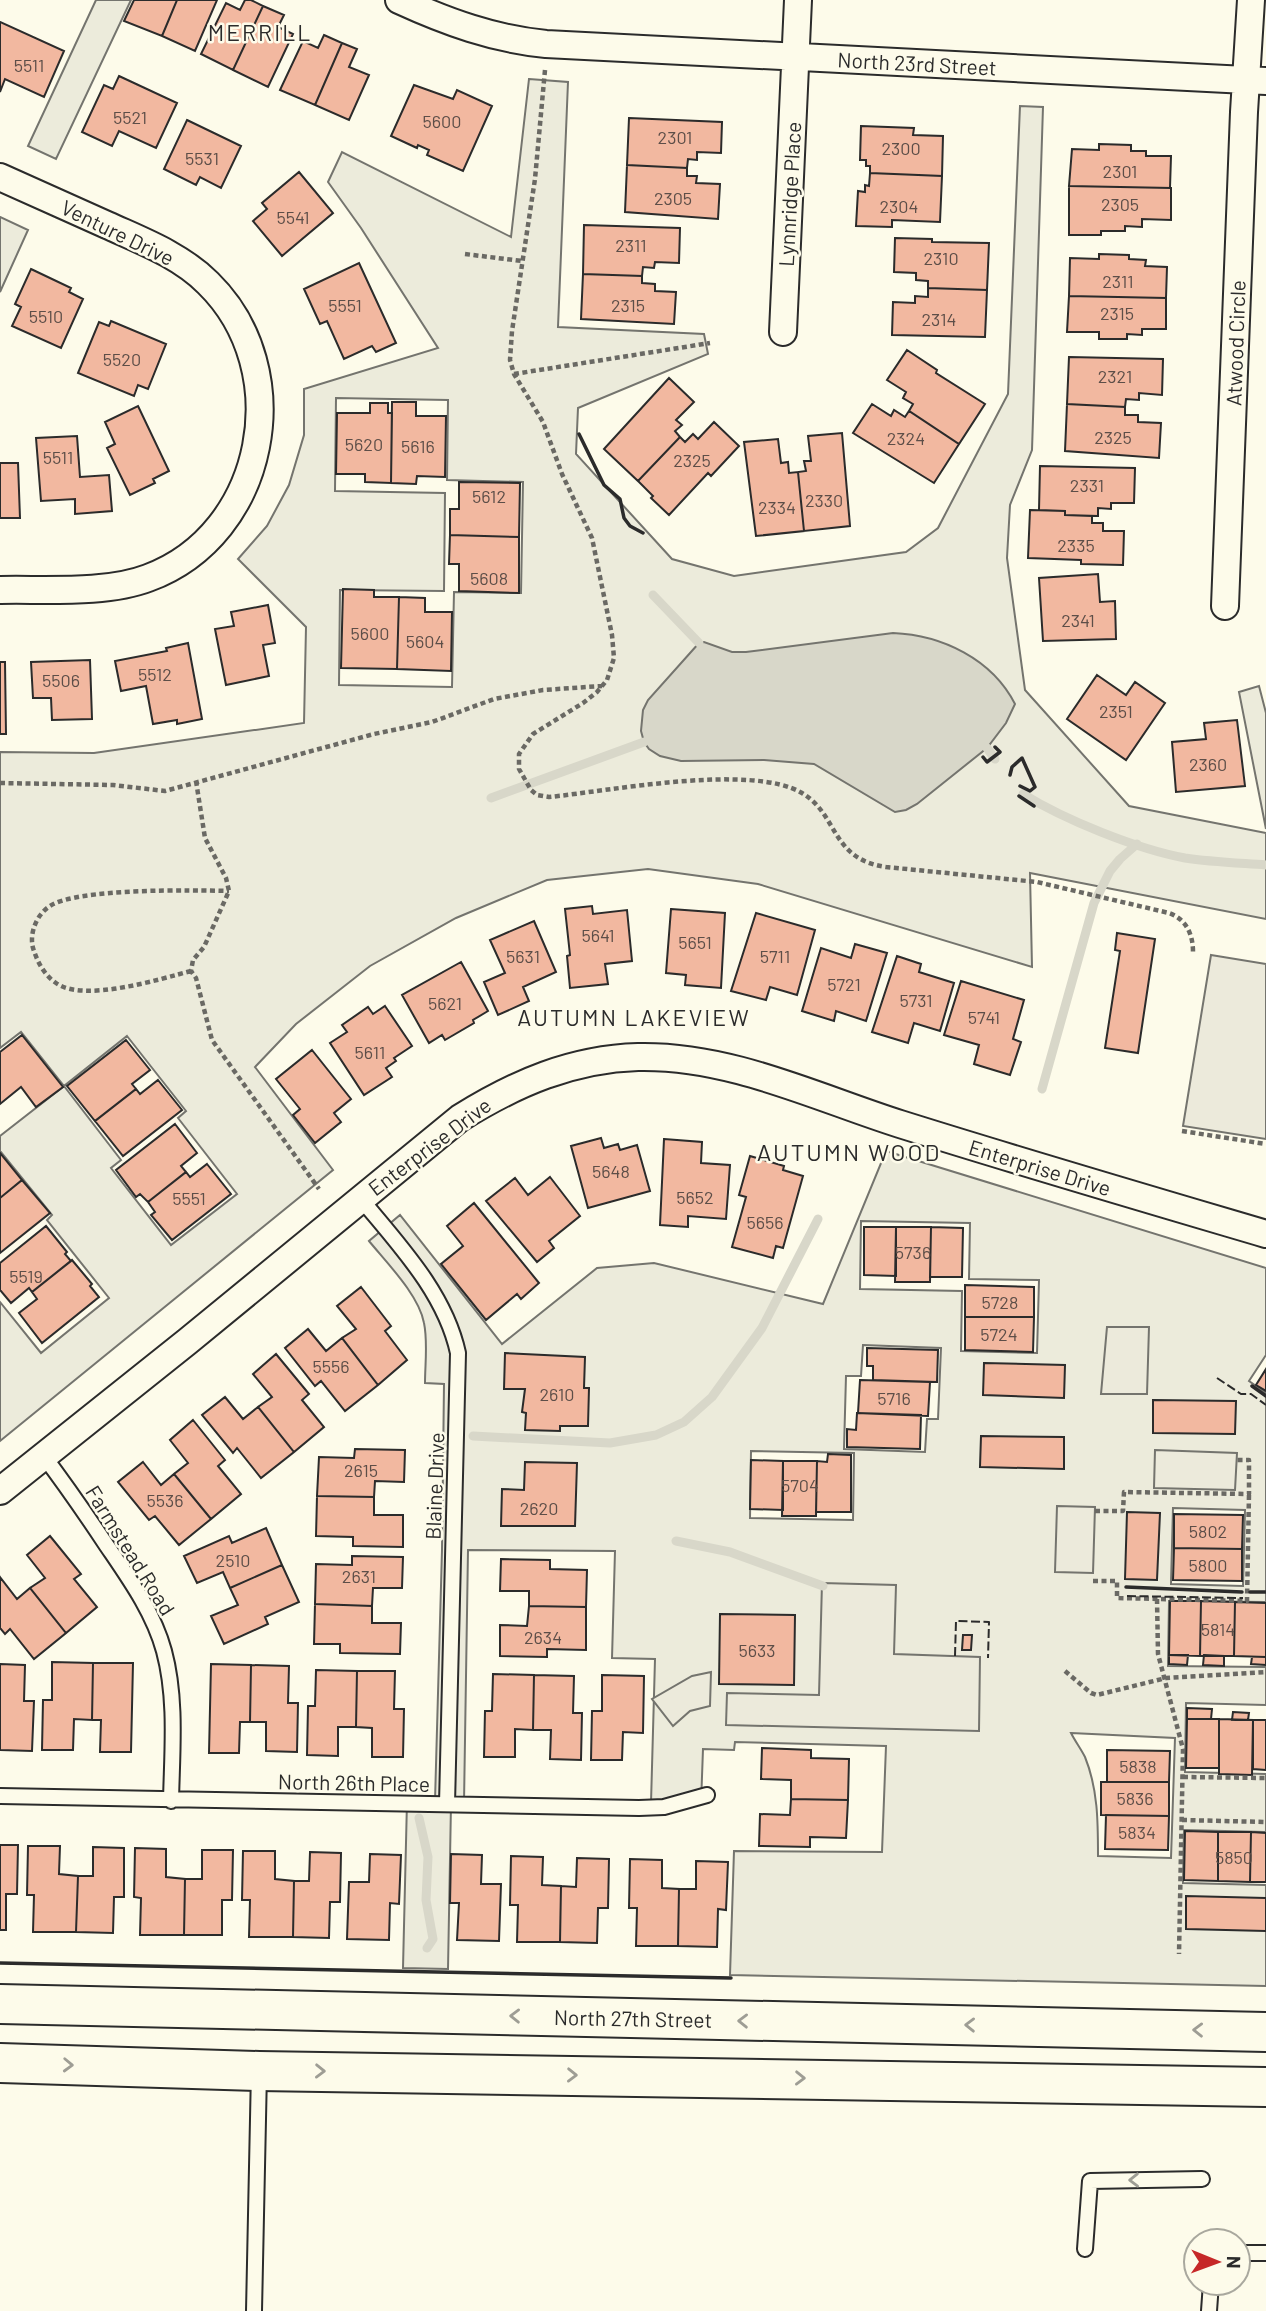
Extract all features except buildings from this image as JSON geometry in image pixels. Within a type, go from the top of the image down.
[{"type":"main road","name":"North 27th Street","points":[[0,2004],[1266,2032]]},
{"type":"main road","points":[[0,2063],[259,2071],[1266,2087]]},
{"type":"street","name":"North 23rd Street","points":[[399,0],[436,17],[492,35],[557,45],[1256,80]]},
{"type":"street","name":"Lynnridge Place","points":[[783,332],[798,0]]},
{"type":"street","name":"Atwood Circle","points":[[1225,606],[1256,80],[1251,0]]},
{"type":"street","name":"Venture Drive","points":[[0,177],[170,254],[210,285],[231,312],[254,360],[261,419],[254,461],[235,502],[215,531],[195,550],[163,572],[136,583],[117,586],[0,590]]},
{"type":"street","name":"Enterprise Drive","points":[[0,1491],[460,1118],[503,1091],[544,1074],[579,1064],[641,1057],[689,1060],[744,1071],[897,1123],[1266,1234]]},
{"type":"lane","name":"Blaine Drive","points":[[360,1199],[436,1295],[450,1324],[458,1353],[447,1804]]},
{"type":"lane","name":"Farmstead Road","points":[[43,1455],[132,1584],[158,1632],[171,1693],[171,1801]]},
{"type":"lane","name":"North 26th Place","points":[[0,1796],[653,1808],[707,1795]]},
{"type":"lane","points":[[254,2311],[259,2071]]},
{"type":"lane","points":[[1085,2249],[1090,2181],[1202,2179]]},
{"type":"path","points":[[557,45],[541,130],[509,360],[514,374],[543,422],[562,474],[592,538],[614,649],[611,672],[603,686],[583,703],[528,740],[519,754],[518,761],[523,777],[531,790],[537,795],[549,797],[692,782],[773,782],[787,785],[812,800],[847,850],[863,861],[875,865],[1037,882],[1174,915],[1183,921],[1189,930],[1193,952]]},
{"type":"path","points":[[466,254],[522,261]]},
{"type":"path","points":[[514,374],[710,343]]},
{"type":"path","points":[[0,783],[113,785],[159,792],[374,734],[432,722],[494,699],[532,691],[603,686]]},
{"type":"path","points":[[196,781],[205,838],[226,878],[229,891],[204,947],[193,960],[191,971],[196,978],[212,1040],[319,1189]]},
{"type":"path","points":[[191,971],[127,987],[66,988],[54,982],[40,965],[32,942],[35,924],[50,905],[71,897],[129,892],[229,891]]},
{"type":"path","points":[[1182,1130],[1266,1144]]},
{"type":"path","points":[[1093,1581],[1118,1581],[1117,1598],[1247,1601],[1250,1460],[1237,1460]]},
{"type":"path","points":[[1095,1511],[1123,1511],[1124,1492],[1249,1494]]},
{"type":"path","points":[[1157,1599],[1157,1648],[1183,1749],[1179,1954]]},
{"type":"path","points":[[1065,1671],[1097,1695],[1166,1678],[1266,1672]]},
{"type":"path","points":[[1184,1777],[1266,1778]]},
{"type":"path","points":[[1182,1820],[1266,1822]]},
{"type":"shaded area","points":[[96,0],[131,0],[56,159],[28,146]]},
{"type":"shaded area","points":[[529,79],[568,82],[558,327],[704,334],[708,354],[578,408],[576,454],[672,559],[734,576],[906,552],[938,528],[1008,394],[1020,106],[1043,107],[1032,450],[1010,505],[1007,558],[1025,690],[1129,806],[1266,833],[1266,919],[1030,873],[1032,967],[758,884],[648,869],[547,880],[456,918],[370,966],[296,1024],[255,1067],[333,1170],[0,1441],[0,1302],[41,1353],[109,1298],[47,1220],[52,1215],[0,1151],[0,1136],[64,1086],[21,1032],[0,1048],[0,752],[94,753],[304,723],[306,627],[238,559],[267,526],[289,485],[304,435],[304,389],[438,348],[328,182],[342,152],[511,237]],"holes":[[[336,398],[448,400],[447,480],[523,482],[521,593],[454,592],[452,687],[339,685],[340,590],[444,591],[445,493],[335,491]],[[127,1036],[186,1111],[178,1118],[237,1194],[171,1245],[111,1168],[121,1160],[64,1086]]]},
{"type":"shaded area","points":[[0,217],[28,230],[0,292]]},
{"type":"shaded area","points":[[893,633],[930,639],[964,652],[993,674],[1015,704],[1006,723],[987,748],[906,810],[895,812],[814,764],[764,760],[681,761],[660,756],[644,742],[641,731],[643,710],[648,700],[699,643],[704,642],[732,652],[746,652]]},
{"type":"shaded area","points":[[1259,686],[1266,713],[1266,829],[1239,692]]},
{"type":"shaded area","points":[[1211,955],[1266,964],[1266,1139],[1183,1126]]},
{"type":"shaded area","points":[[886,1151],[1266,1268],[1266,1355],[1249,1381],[1266,1393],[1266,1602],[1169,1601],[1168,1666],[1266,1667],[1266,1705],[1186,1703],[1185,1772],[1266,1774],[1266,1832],[1184,1830],[1183,1883],[1266,1885],[1266,1986],[730,1975],[734,1851],[882,1852],[886,1746],[735,1742],[734,1750],[703,1749],[701,1804],[651,1803],[655,1659],[612,1658],[615,1551],[468,1550],[464,1803],[451,1804],[448,1969],[403,1968],[407,1801],[435,1801],[444,1384],[425,1383],[426,1338],[421,1312],[401,1279],[369,1241],[400,1215],[502,1344],[597,1268],[654,1263],[823,1304]],"holes":[[[861,1221],[970,1223],[969,1279],[1039,1280],[1037,1353],[961,1351],[962,1291],[860,1289]],[[863,1345],[941,1348],[938,1419],[927,1419],[925,1452],[844,1449],[846,1376],[861,1376]],[[751,1451],[854,1453],[853,1520],[750,1518]],[[1173,1508],[1245,1510],[1243,1586],[1171,1584]],[[1071,1733],[1175,1738],[1171,1858],[1098,1856],[1095,1793],[1085,1757]]]},
{"type":"shaded area","points":[[1107,1327],[1149,1327],[1147,1394],[1101,1394]]},
{"type":"shaded area","points":[[1155,1450],[1237,1453],[1235,1490],[1154,1488]]},
{"type":"shaded area","points":[[1057,1506],[1095,1507],[1093,1573],[1055,1572]]},
{"type":"shaded area","points":[[822,1583],[896,1585],[894,1654],[980,1657],[979,1731],[726,1725],[727,1693],[819,1695]]},
{"type":"shaded area","points":[[711,1672],[710,1706],[690,1711],[673,1726],[652,1699],[692,1676]]},
{"type":"waterway","points":[[653,595],[699,643]]},
{"type":"waterway","points":[[491,798],[644,742]]},
{"type":"waterway","points":[[987,748],[995,759]]},
{"type":"waterway","points":[[1023,794],[1080,823],[1145,848],[1185,858],[1266,865]]},
{"type":"waterway","points":[[1042,1089],[1094,903],[1110,871],[1137,844]]},
{"type":"waterway","points":[[473,1436],[610,1443],[656,1435],[684,1422],[712,1397],[762,1328],[818,1219]]},
{"type":"waterway","points":[[676,1541],[730,1552],[823,1586]]},
{"type":"waterway","points":[[419,1818],[428,1857],[426,1900],[433,1939],[427,1948]]},
{"type":"fence","points":[[1217,1378],[1241,1394],[1251,1394],[1266,1405]]},
{"type":"fence","points":[[1127,1596],[1243,1598]]},
{"type":"fence","points":[[955,1656],[956,1621],[989,1622],[988,1658]]},
{"type":"wall","points":[[579,434],[604,485],[620,499],[624,518],[630,526],[643,533]]},
{"type":"wall","points":[[983,757],[987,762],[1000,752],[995,747]]},
{"type":"wall","points":[[1010,775],[1012,767],[1022,758],[1035,787],[1030,791],[1020,786]]},
{"type":"wall","points":[[1019,796],[1034,806]]},
{"type":"wall","points":[[1252,1386],[1266,1396]]},
{"type":"wall","points":[[1126,1587],[1242,1592]]},
{"type":"wall","points":[[1250,1592],[1266,1592]]},
{"type":"wall","points":[[0,1963],[731,1978]]},
{"type":"district","name":"MERRILL","points":[[260,32]]},
{"type":"district","name":"AUTUMN LAKEVIEW","points":[[634,1017]]},
{"type":"district","name":"AUTUMN WOOD","points":[[849,1151]]}]
